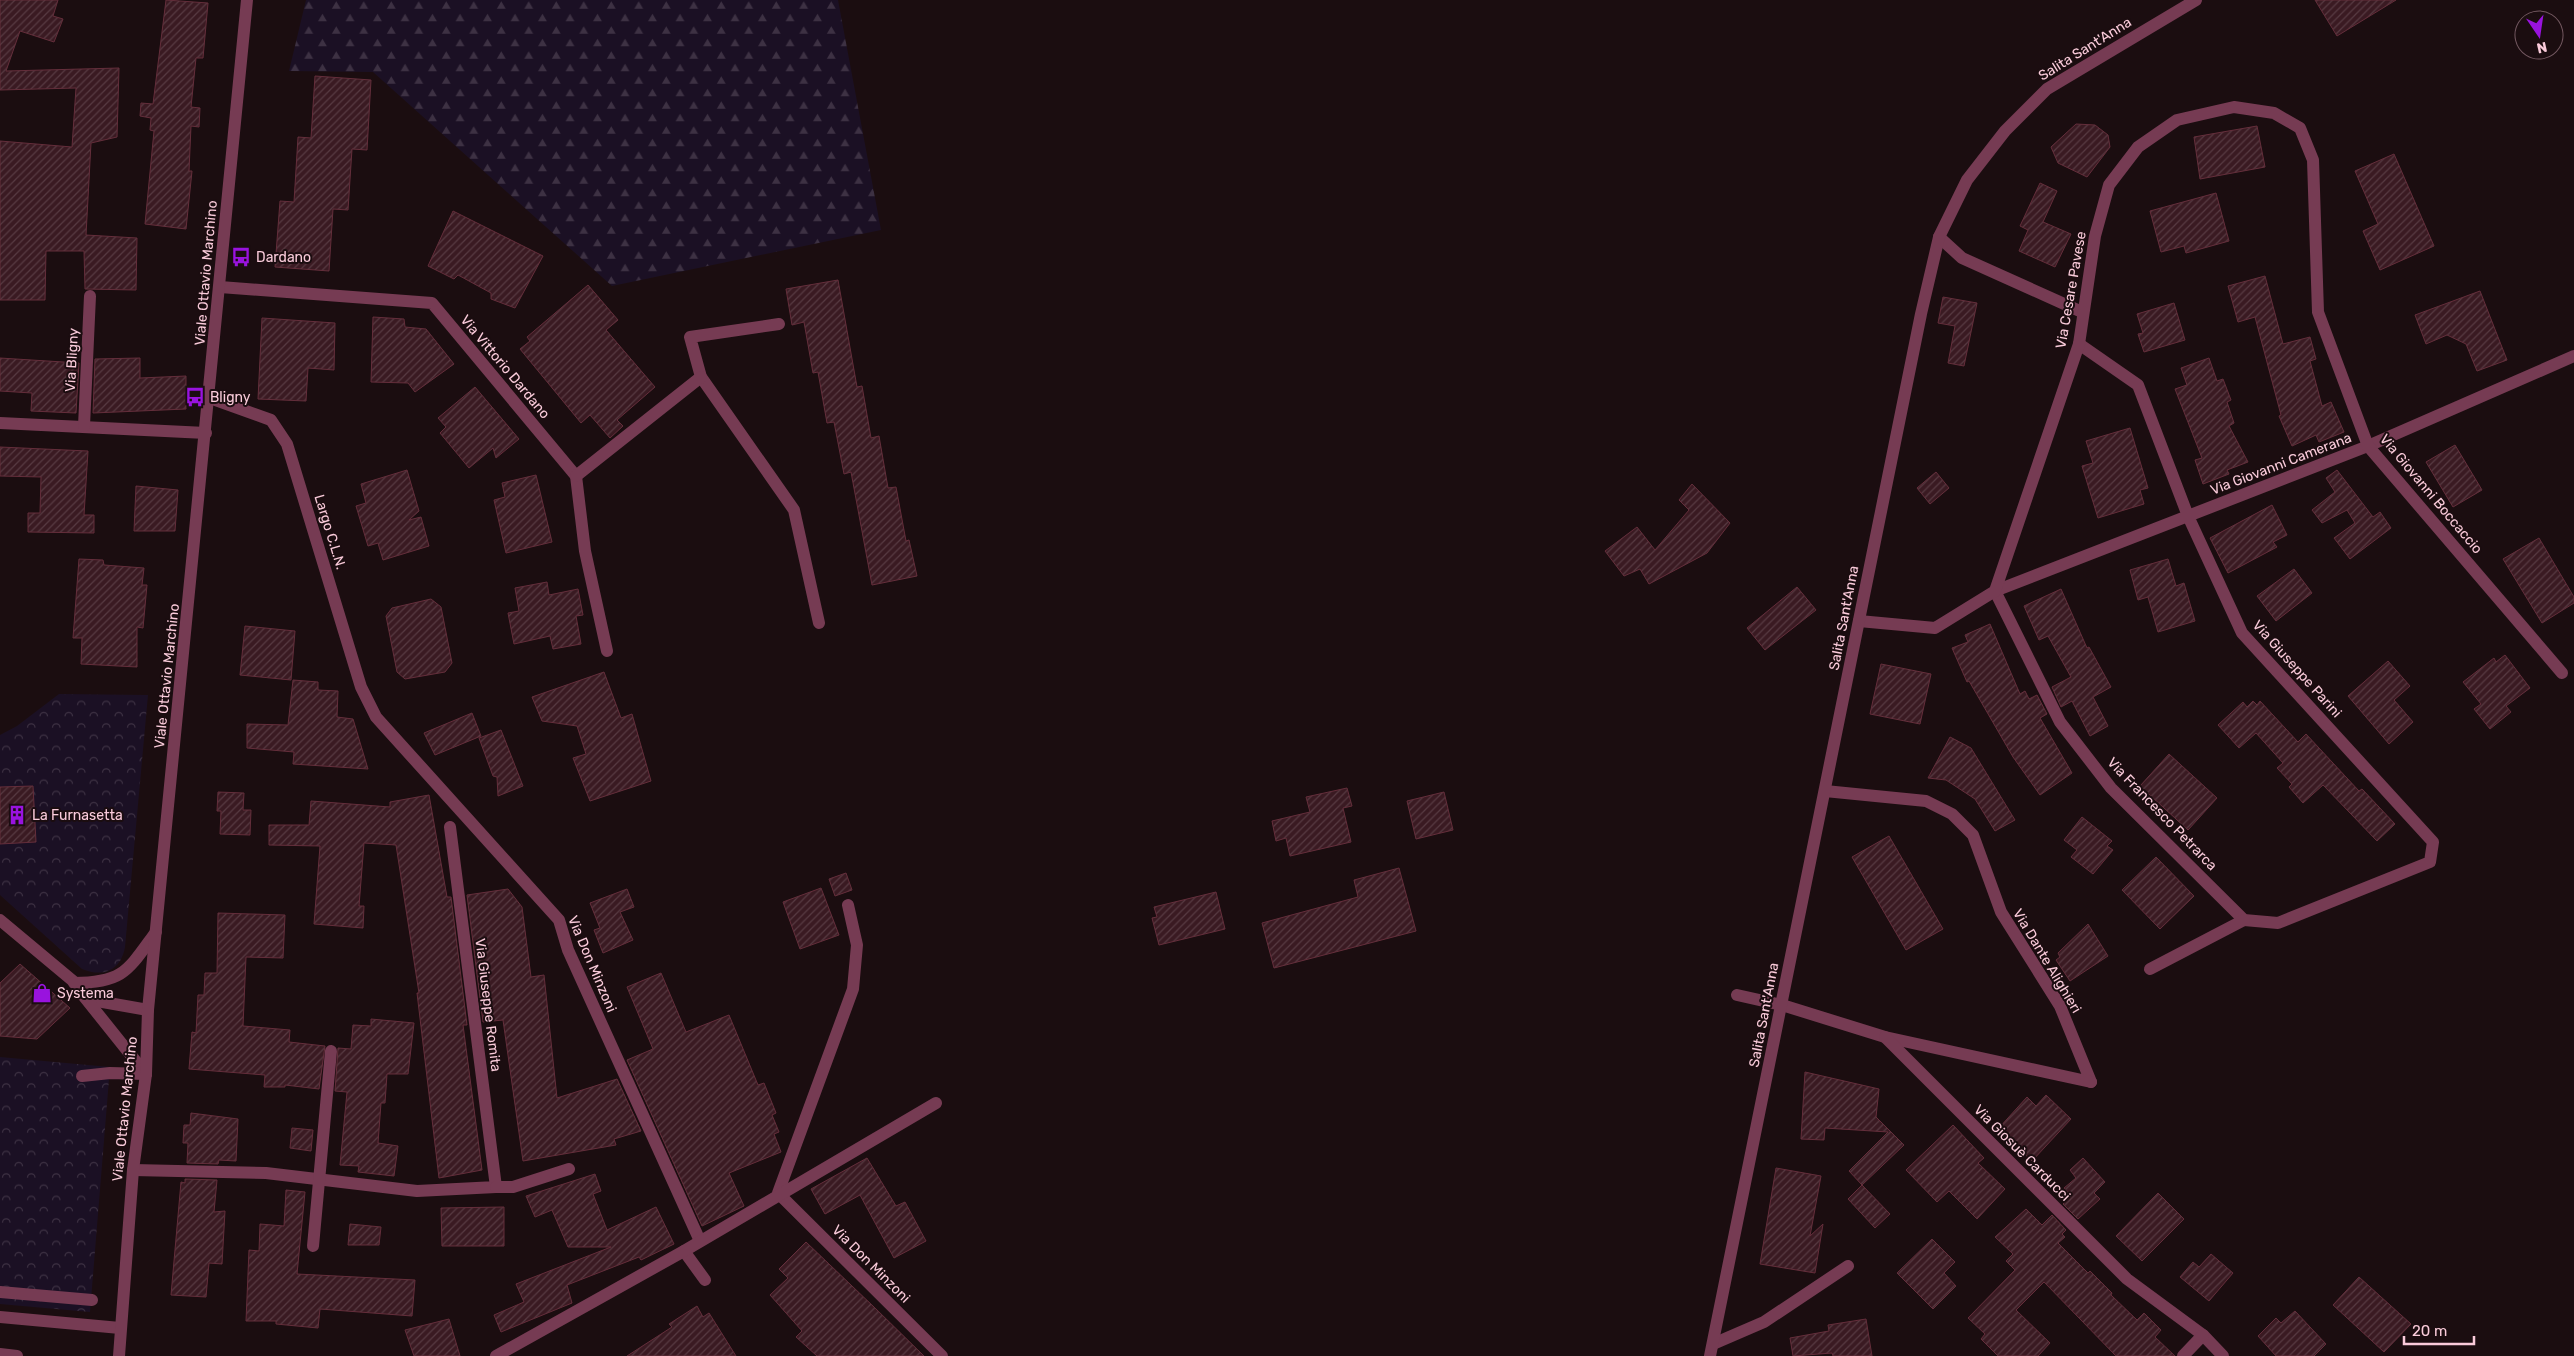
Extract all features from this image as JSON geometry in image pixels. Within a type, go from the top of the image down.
[{"type":"street","name":"Viale Ottavio Marchino","points":[[119,1356],[133,1170],[146,1074],[148,1010],[248,0]]},
{"type":"street","name":"Salita Sant'Anna","points":[[1712,1350],[1919,323],[1939,237],[1967,180],[2005,131],[2047,89],[2196,0]]},
{"type":"street","name":"Via Cesare Pavese","points":[[1995,591],[2079,344],[2082,312],[2096,236],[2109,184],[2138,147],[2177,120],[2234,107],[2274,113],[2300,128],[2313,160]]},
{"type":"street","name":"Via Giovanni Boccaccio","points":[[2313,160],[2318,312],[2368,446],[2562,673]]},
{"type":"street","points":[[1939,237],[1962,258],[2082,312]]},
{"type":"street","name":"Via Vittorio Dardano","points":[[220,287],[432,303],[576,476]]},
{"type":"street","name":"Via Bligny","points":[[84,426],[90,296]]},
{"type":"street","points":[[779,324],[690,337],[701,377],[794,510],[819,623]]},
{"type":"street","name":"Via Giuseppe Parini","points":[[2079,344],[2138,385],[2188,516],[2242,633],[2433,842],[2430,862],[2278,923],[2244,920]]},
{"type":"street","name":"Via Giovanni Camerana","points":[[1995,591],[2368,446],[2574,356]]},
{"type":"street","points":[[607,651],[585,551],[576,476],[701,377]]},
{"type":"street","name":"Largo C.L.N.","points":[[210,398],[271,420],[288,444],[361,687],[376,717]]},
{"type":"street","points":[[0,423],[206,433]]},
{"type":"street","points":[[1859,621],[1935,628],[1995,591]]},
{"type":"street","name":"Via Francesco Petrarca","points":[[1995,591],[2060,722],[2112,788],[2244,920]]},
{"type":"street","name":"Via Don Minzoni","points":[[376,717],[559,920],[568,950],[700,1241]]},
{"type":"street","name":"Via Dante Alighieri","points":[[1825,790],[1926,801],[1952,814],[1973,836],[2000,912],[2060,1006],[2091,1082],[1885,1037]]},
{"type":"street","name":"Via Giuseppe Romita","points":[[450,827],[496,1187]]},
{"type":"street","points":[[778,1193],[853,989],[857,945],[848,905]]},
{"type":"street","points":[[0,920],[96,1000],[148,1010]]},
{"type":"street","points":[[2150,969],[2244,920]]},
{"type":"street","points":[[74,983],[100,983],[122,974],[156,932]]},
{"type":"street","points":[[74,983],[146,1074]]},
{"type":"street","name":"Via Giosuè Carducci","points":[[1737,995],[1782,1005],[1885,1037],[2128,1279],[2203,1335],[2223,1356]]},
{"type":"street","points":[[313,1246],[331,1051]]},
{"type":"street","points":[[82,1076],[110,1073],[146,1074]]},
{"type":"street","points":[[496,1356],[700,1241],[778,1193],[936,1103]]},
{"type":"street","points":[[133,1170],[266,1173],[418,1192],[513,1187],[570,1170]]},
{"type":"street","name":"Via Don Minzoni","points":[[778,1193],[942,1356]]},
{"type":"street","points":[[684,1250],[705,1280]]},
{"type":"street","points":[[1712,1350],[1764,1322],[1848,1266]]},
{"type":"street","points":[[0,1292],[92,1300]]},
{"type":"street","points":[[0,1317],[120,1328]]},
{"type":"street","points":[[2183,1356],[2203,1335]]},
{"type":"street","points":[[0,1354],[17,1356]]},
{"type":"green space","points":[[306,0],[838,0],[881,230],[612,286],[373,72],[289,71]]},
{"type":"green space","points":[[59,694],[148,695],[125,947],[120,961],[110,970],[104,972],[97,973],[82,969],[0,895],[0,735],[17,726]]},
{"type":"green space","points":[[0,1057],[110,1067],[90,1312],[0,1304]]},
{"type":"building","points":[[0,0],[58,0],[53,16],[63,19],[54,42],[20,31],[6,71],[119,68],[117,137],[91,143],[86,235],[137,238],[136,290],[85,289],[84,251],[46,251],[45,300],[0,300],[0,141],[72,147],[76,88],[0,90]]},
{"type":"building","points":[[166,0],[208,3],[203,58],[196,58],[191,107],[200,108],[199,127],[191,126],[189,171],[192,171],[186,229],[145,224],[154,131],[150,130],[151,118],[140,116],[141,103],[153,104]]},
{"type":"building","points":[[2315,0],[2396,0],[2337,36]]},
{"type":"building","points":[[315,76],[371,80],[367,150],[352,149],[348,210],[333,209],[329,271],[275,267],[280,201],[294,202],[298,137],[311,138]]},
{"type":"building","points":[[2076,124],[2095,125],[2108,135],[2110,147],[2087,177],[2058,163],[2051,147]]},
{"type":"building","points":[[2257,126],[2265,167],[2200,179],[2194,137]]},
{"type":"building","points":[[2394,154],[2434,246],[2380,270],[2363,231],[2378,224],[2355,171]]},
{"type":"building","points":[[2040,183],[2057,191],[2043,222],[2071,234],[2055,267],[2019,251],[2028,230],[2020,226]]},
{"type":"building","points":[[2216,193],[2229,241],[2186,253],[2184,246],[2161,252],[2150,211]]},
{"type":"building","points":[[453,211],[543,256],[515,308],[491,299],[491,293],[458,275],[454,279],[428,266]]},
{"type":"building","points":[[2265,276],[2283,344],[2310,337],[2316,359],[2310,361],[2322,406],[2331,402],[2344,432],[2319,442],[2316,435],[2292,446],[2279,416],[2281,415],[2255,317],[2238,322],[2228,286]]},
{"type":"building","points":[[838,280],[857,387],[862,386],[871,438],[879,436],[888,488],[896,487],[906,541],[909,540],[917,576],[872,585],[851,472],[844,474],[834,422],[827,423],[818,372],[813,373],[804,322],[792,325],[786,289]]},
{"type":"building","points":[[588,285],[618,320],[606,330],[655,387],[617,420],[623,426],[610,438],[590,415],[581,423],[520,349],[530,341],[527,337]]},
{"type":"building","points":[[2480,291],[2507,360],[2477,371],[2466,344],[2447,335],[2426,344],[2415,315]]},
{"type":"building","points":[[1943,297],[1977,303],[1964,366],[1948,363],[1955,326],[1938,323]]},
{"type":"building","points":[[2174,303],[2185,340],[2144,352],[2138,334],[2143,333],[2137,314]]},
{"type":"building","points":[[373,317],[404,319],[405,327],[426,329],[454,364],[415,392],[408,383],[371,382]]},
{"type":"building","points":[[262,318],[335,323],[334,370],[308,368],[306,401],[258,399]]},
{"type":"building","points":[[0,358],[79,363],[76,413],[31,411],[32,393],[0,391]]},
{"type":"building","points":[[140,358],[140,378],[186,376],[186,409],[93,413],[95,359]]},
{"type":"building","points":[[2209,358],[2217,381],[2223,379],[2231,400],[2227,402],[2234,423],[2229,426],[2248,462],[2227,470],[2229,474],[2203,484],[2195,460],[2202,458],[2175,389],[2187,385],[2181,368]]},
{"type":"building","points":[[475,387],[519,439],[496,458],[493,448],[469,468],[440,433],[446,427],[438,418]]},
{"type":"building","points":[[2130,428],[2148,488],[2140,490],[2144,504],[2098,518],[2082,466],[2093,463],[2086,441]]},
{"type":"building","points":[[2455,445],[2482,490],[2453,507],[2426,462]]},
{"type":"building","points":[[0,447],[88,451],[84,515],[94,515],[94,533],[28,532],[28,513],[40,513],[41,477],[0,476]]},
{"type":"building","points":[[407,470],[419,511],[409,520],[421,517],[429,546],[383,560],[378,543],[368,546],[356,506],[366,503],[361,484]]},
{"type":"building","points":[[2337,470],[2373,517],[2380,512],[2391,528],[2350,559],[2334,538],[2355,523],[2347,510],[2322,523],[2312,510],[2335,492],[2326,478]]},
{"type":"building","points":[[1936,472],[1949,488],[1930,504],[1917,488]]},
{"type":"building","points":[[536,475],[552,542],[506,553],[494,500],[505,497],[502,483]]},
{"type":"building","points":[[1692,484],[1730,523],[1707,553],[1649,584],[1640,569],[1624,576],[1605,551],[1637,527],[1655,550],[1689,510],[1679,500]]},
{"type":"building","points":[[136,486],[178,490],[175,531],[134,531]]},
{"type":"building","points":[[2272,505],[2287,535],[2273,542],[2277,547],[2228,573],[2210,538]]},
{"type":"building","points":[[2539,538],[2574,597],[2574,603],[2542,623],[2503,559]]},
{"type":"building","points":[[79,559],[103,560],[104,565],[144,568],[142,585],[147,585],[143,628],[137,627],[137,667],[81,664],[82,638],[73,638]]},
{"type":"building","points":[[2168,559],[2176,586],[2184,583],[2195,621],[2158,632],[2148,597],[2138,600],[2130,570]]},
{"type":"building","points":[[2294,569],[2312,593],[2276,621],[2257,596]]},
{"type":"building","points":[[547,582],[549,595],[578,589],[583,615],[576,616],[581,644],[553,649],[550,636],[514,644],[508,613],[519,611],[515,588]]},
{"type":"building","points":[[1797,587],[1816,610],[1765,650],[1747,628]]},
{"type":"building","points":[[2061,589],[2087,648],[2089,647],[2111,687],[2093,697],[2108,726],[2090,736],[2072,701],[2061,707],[2052,687],[2071,677],[2048,636],[2039,640],[2024,606]]},
{"type":"building","points":[[431,599],[441,607],[452,663],[445,672],[405,679],[397,672],[386,616],[392,608]]},
{"type":"building","points":[[1990,624],[2020,694],[2025,691],[2029,699],[2037,695],[2047,714],[2040,718],[2072,773],[2040,795],[2013,757],[1969,681],[1967,682],[1952,648],[1968,642],[1965,635]]},
{"type":"building","points":[[245,626],[295,631],[291,680],[240,675]]},
{"type":"building","points":[[2505,655],[2530,688],[2506,706],[2511,712],[2490,729],[2474,709],[2481,704],[2463,682],[2494,658],[2496,662]]},
{"type":"building","points":[[2388,661],[2410,686],[2394,700],[2413,722],[2389,744],[2348,696]]},
{"type":"building","points":[[1881,664],[1931,674],[1920,724],[1870,714]]},
{"type":"building","points":[[604,672],[621,718],[632,714],[651,781],[590,801],[573,758],[586,754],[577,726],[542,721],[532,697]]},
{"type":"building","points":[[293,680],[318,682],[318,690],[338,691],[337,717],[353,719],[368,769],[293,764],[294,752],[247,748],[247,724],[288,725]]},
{"type":"building","points":[[2253,701],[2257,705],[2260,701],[2298,742],[2306,734],[2359,791],[2362,789],[2395,824],[2377,841],[2323,785],[2303,803],[2289,787],[2292,784],[2277,768],[2283,763],[2256,733],[2239,748],[2218,725],[2243,702],[2247,707]]},
{"type":"building","points":[[472,713],[481,736],[435,755],[424,733]]},
{"type":"building","points":[[501,730],[523,786],[498,796],[497,777],[493,776],[479,738]]},
{"type":"building","points":[[1950,737],[1971,748],[2015,820],[1995,831],[1975,799],[1946,780],[1928,778]]},
{"type":"building","points":[[2169,754],[2217,798],[2188,830],[2140,786]]},
{"type":"building","name":"La Furnasetta","points":[[33,786],[36,842],[0,844],[0,787]]},
{"type":"building","points":[[1347,788],[1352,806],[1343,808],[1351,842],[1290,856],[1286,838],[1276,841],[1272,821],[1310,812],[1306,797]]},
{"type":"building","points":[[218,792],[244,793],[243,810],[251,810],[250,835],[220,834],[221,811],[217,811]]},
{"type":"building","points":[[1444,792],[1453,830],[1416,839],[1407,801]]},
{"type":"building","points":[[429,795],[447,897],[451,897],[467,1025],[463,1025],[482,1170],[439,1178],[417,993],[419,993],[396,845],[364,843],[359,906],[364,906],[363,928],[314,924],[320,846],[269,845],[269,825],[309,825],[311,801],[390,807],[390,802]]},
{"type":"building","points":[[2082,817],[2112,841],[2107,846],[2113,850],[2093,874],[2071,857],[2077,850],[2064,840]]},
{"type":"building","points":[[1889,836],[1943,929],[1906,950],[1852,857]]},
{"type":"building","points":[[2156,857],[2194,896],[2160,929],[2122,890]]},
{"type":"building","points":[[1399,868],[1416,931],[1274,968],[1262,923],[1358,897],[1354,880]]},
{"type":"building","points":[[846,873],[852,890],[835,896],[829,879]]},
{"type":"building","points":[[821,888],[839,935],[800,949],[783,902]]},
{"type":"building","points":[[508,889],[522,907],[531,977],[544,975],[557,1098],[617,1079],[641,1131],[614,1139],[616,1145],[523,1161],[503,1020],[483,1022],[467,895]]},
{"type":"building","points":[[627,889],[634,907],[620,912],[633,940],[603,953],[594,930],[600,928],[590,903]]},
{"type":"building","points":[[1216,892],[1225,929],[1159,945],[1152,918],[1157,917],[1154,907]]},
{"type":"building","points":[[218,913],[285,915],[283,958],[246,957],[243,1026],[290,1030],[289,1042],[325,1046],[319,1089],[285,1085],[285,1087],[264,1087],[265,1075],[189,1069],[192,1032],[196,1033],[198,995],[204,995],[205,973],[217,973]]},
{"type":"building","points":[[2088,924],[2108,956],[2070,981],[2056,960],[2060,957],[2058,953]]},
{"type":"building","points":[[20,964],[70,1008],[37,1039],[0,1036],[0,983]]},
{"type":"building","points":[[661,973],[686,1032],[729,1015],[758,1085],[764,1083],[776,1113],[772,1115],[779,1132],[774,1134],[781,1152],[729,1173],[744,1206],[702,1226],[627,1060],[653,1049],[627,987]]},
{"type":"building","points":[[371,1019],[414,1023],[408,1074],[387,1074],[385,1103],[381,1103],[378,1143],[398,1146],[394,1176],[358,1172],[359,1166],[340,1165],[347,1092],[335,1091],[338,1048],[351,1049],[353,1025],[371,1026]]},
{"type":"building","points":[[1805,1072],[1879,1089],[1876,1117],[1904,1145],[1862,1185],[1849,1171],[1888,1132],[1825,1128],[1824,1140],[1801,1139]]},
{"type":"building","points":[[2046,1095],[2071,1119],[2032,1161],[1998,1129],[2027,1097],[2036,1106]]},
{"type":"building","points":[[191,1113],[238,1119],[236,1161],[219,1160],[218,1164],[187,1163],[188,1143],[183,1143],[184,1125],[190,1125]]},
{"type":"building","points":[[1953,1125],[1984,1158],[1978,1163],[2005,1189],[1977,1219],[1949,1191],[1937,1202],[1906,1170]]},
{"type":"building","points":[[292,1128],[313,1130],[311,1151],[290,1148]]},
{"type":"building","points":[[867,1158],[896,1206],[905,1202],[926,1241],[894,1258],[860,1195],[825,1214],[811,1189]]},
{"type":"building","points":[[2083,1158],[2105,1182],[2094,1193],[2100,1199],[2078,1219],[2063,1204],[2071,1196],[2064,1188],[2076,1178],[2070,1170]]},
{"type":"building","points":[[1776,1168],[1821,1176],[1810,1236],[1823,1224],[1815,1273],[1760,1264]]},
{"type":"building","points":[[595,1174],[601,1191],[593,1194],[607,1230],[656,1207],[674,1244],[641,1260],[639,1257],[567,1285],[572,1303],[501,1332],[494,1315],[524,1302],[516,1284],[611,1247],[568,1247],[552,1210],[535,1217],[526,1196]]},
{"type":"building","points":[[185,1179],[217,1180],[214,1212],[225,1211],[222,1264],[209,1263],[206,1297],[171,1295],[181,1182],[185,1183]]},
{"type":"building","points":[[1862,1185],[1890,1214],[1875,1228],[1848,1199]]},
{"type":"building","points":[[286,1190],[305,1192],[297,1274],[415,1280],[412,1316],[320,1309],[318,1328],[276,1324],[276,1321],[246,1321],[249,1250],[259,1251],[260,1224],[284,1226]]},
{"type":"building","points":[[2158,1193],[2184,1219],[2142,1261],[2116,1236]]},
{"type":"building","points":[[504,1207],[504,1246],[442,1246],[441,1208]]},
{"type":"building","points":[[2026,1209],[2042,1225],[2052,1215],[2066,1230],[2062,1234],[2065,1237],[2058,1243],[2088,1273],[2090,1271],[2137,1320],[2144,1313],[2161,1330],[2155,1337],[2175,1356],[2116,1356],[2044,1282],[2016,1310],[2050,1343],[2038,1356],[1998,1356],[1981,1339],[1985,1334],[1968,1318],[2015,1270],[2006,1261],[2013,1254],[1995,1237]]},
{"type":"building","points":[[350,1224],[381,1227],[379,1245],[348,1245]]},
{"type":"building","points":[[1932,1239],[1955,1262],[1944,1273],[1956,1286],[1933,1309],[1897,1273]]},
{"type":"building","points":[[806,1242],[924,1356],[817,1356],[796,1337],[802,1331],[770,1295],[788,1278],[779,1269]]},
{"type":"building","points":[[2211,1254],[2233,1273],[2209,1301],[2180,1277],[2193,1262],[2199,1267]]},
{"type":"building","points":[[2359,1277],[2411,1324],[2384,1352],[2333,1305]]},
{"type":"building","points":[[697,1306],[703,1317],[709,1313],[736,1356],[627,1356],[672,1327],[669,1324]]},
{"type":"building","points":[[2295,1311],[2326,1344],[2314,1356],[2276,1356],[2258,1336],[2276,1318],[2281,1323]]},
{"type":"building","points":[[449,1319],[460,1356],[414,1356],[405,1330]]},
{"type":"building","points":[[1866,1319],[1872,1356],[1833,1356],[1832,1353],[1793,1356],[1790,1338],[1829,1331],[1828,1325]]},
{"type":"place","name":"Dardano","points":[[241,257]]},
{"type":"place","name":"Bligny","points":[[195,397]]},
{"type":"place","name":"La Furnasetta","points":[[17,815]]},
{"type":"place","name":"Systema","points":[[42,993]]}]
